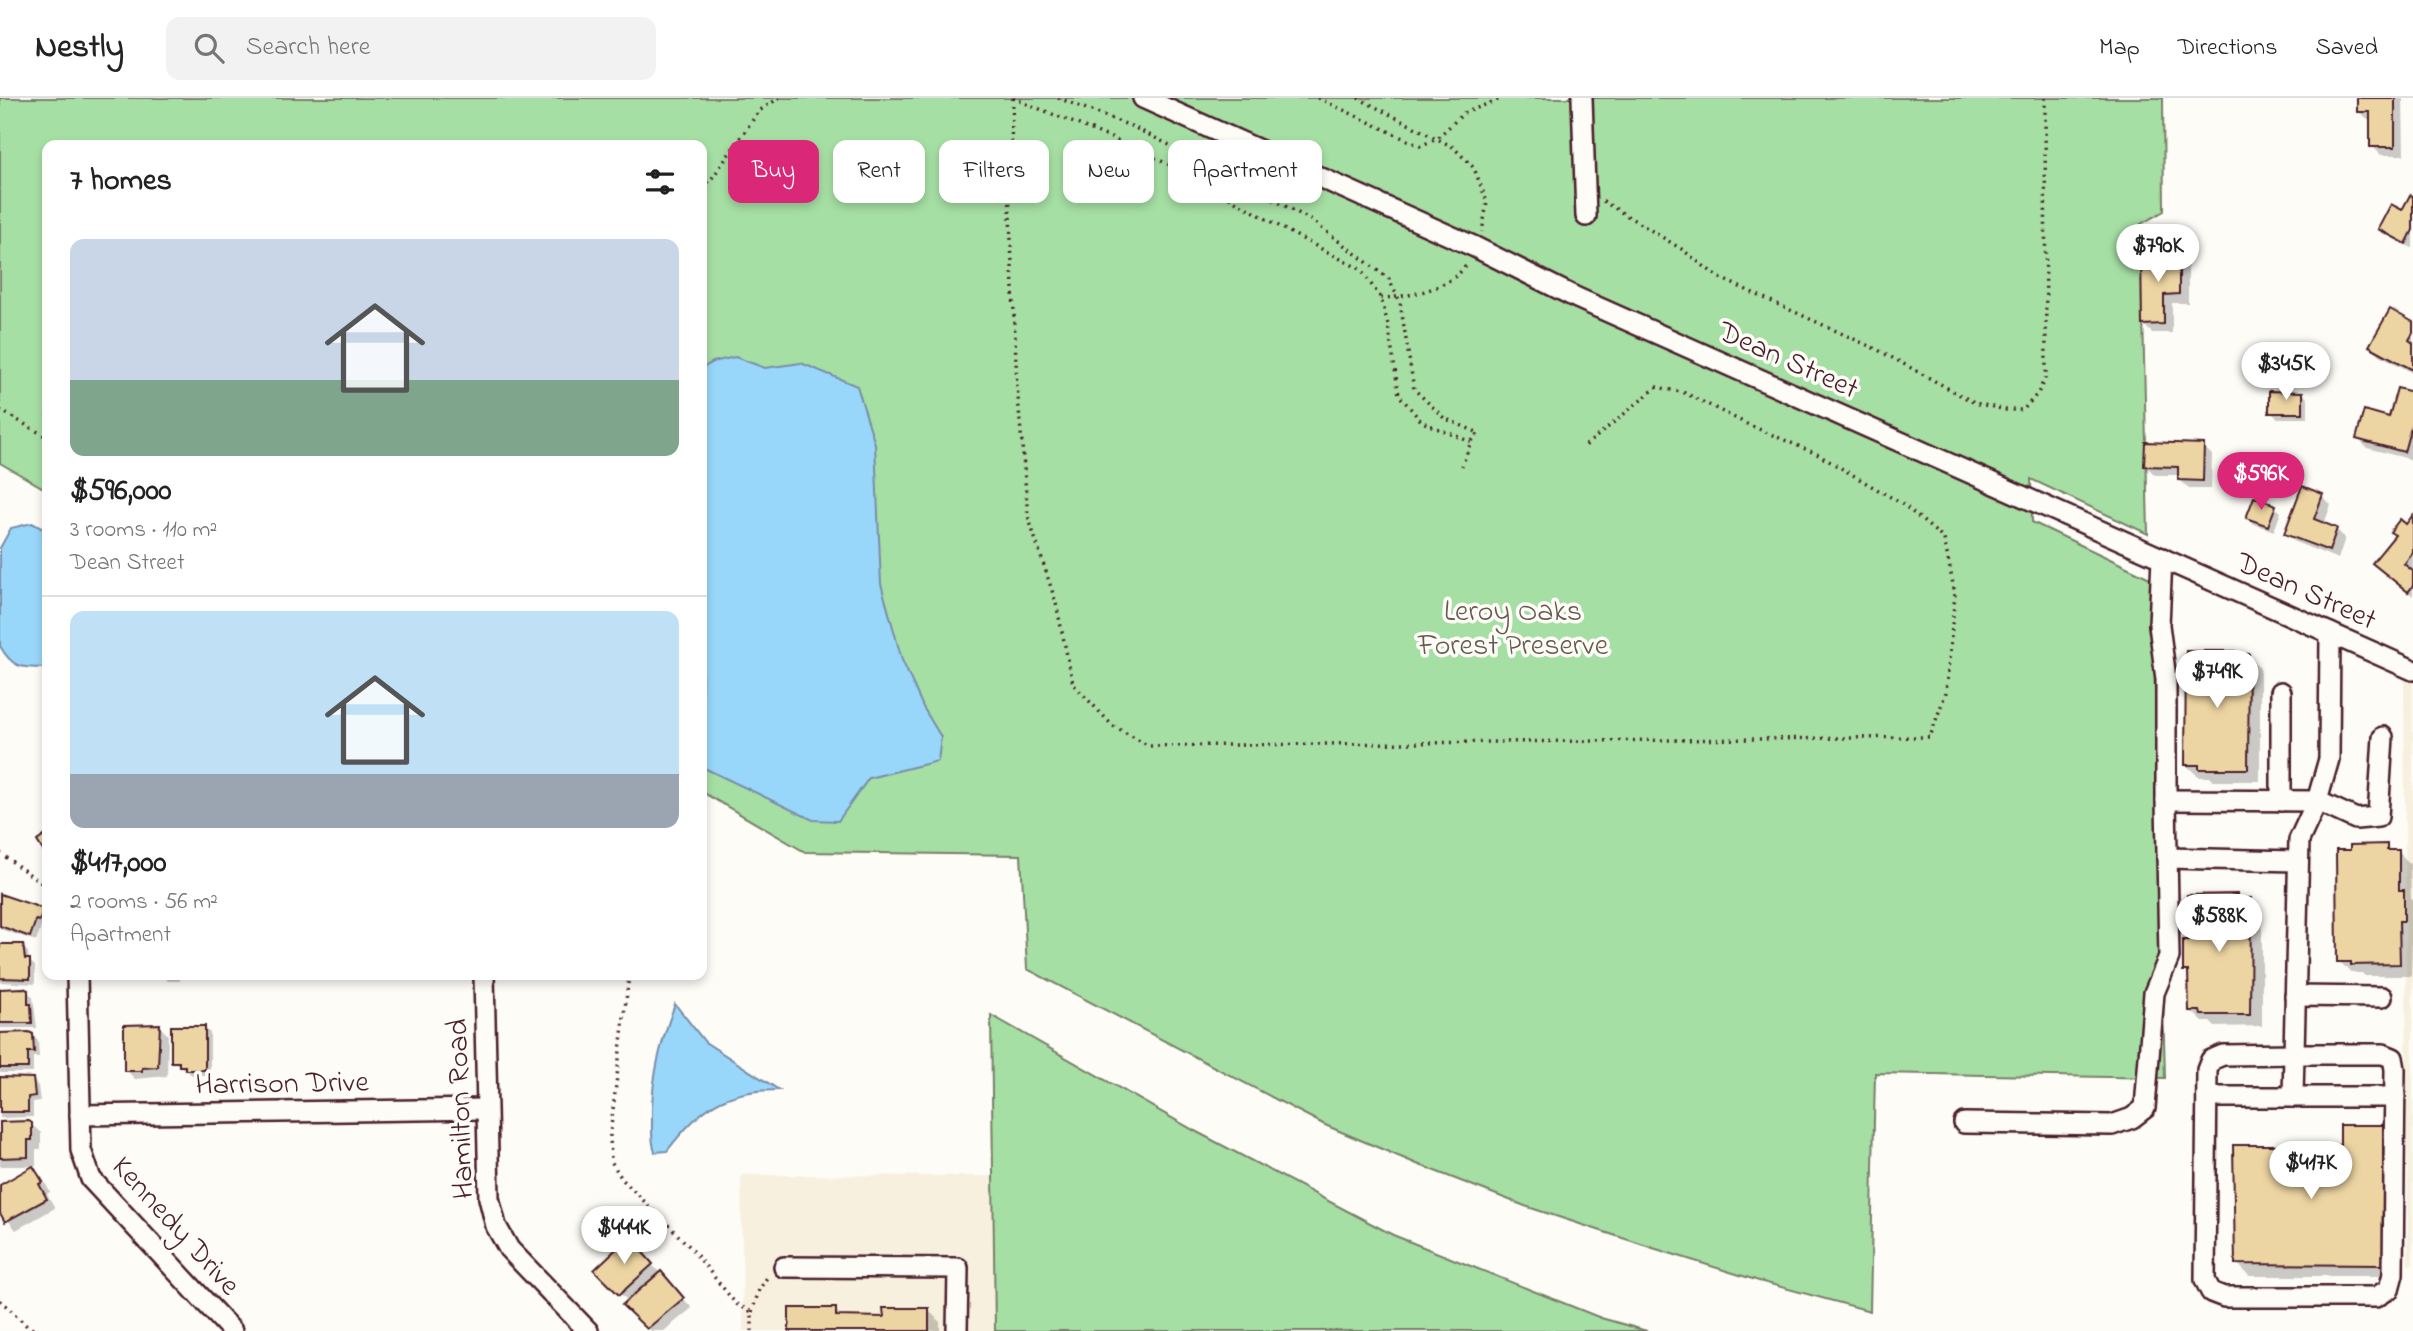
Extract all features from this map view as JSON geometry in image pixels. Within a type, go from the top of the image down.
[{"type":"street","name":"Dean Street","points":[[1143,98],[1475,247],[1570,295],[2413,670]]},
{"type":"street","points":[[1582,98],[1586,216]]},
{"type":"street","points":[[1964,1123],[2112,1125],[2132,1118],[2145,1108],[2154,993],[2169,957],[2166,679],[2159,625],[2162,558]]},
{"type":"street","points":[[2293,1097],[2299,840],[2317,801],[2329,759],[2330,633]]},
{"type":"street","points":[[2281,692],[2281,801]]},
{"type":"street","points":[[2166,800],[2317,801],[2356,819],[2378,817],[2383,737]]},
{"type":"street","points":[[2167,858],[2298,861]]},
{"type":"street","points":[[77,980],[80,1115]]},
{"type":"street","name":"Hamilton Road","points":[[484,980],[489,1198],[496,1226],[509,1249],[588,1331]]},
{"type":"street","points":[[2295,996],[2382,997]]},
{"type":"street","points":[[2383,1054],[2393,1058],[2396,1069],[2395,1097],[2393,1274],[2389,1289],[2376,1297],[2224,1297],[2211,1292],[2205,1280],[2207,1070],[2211,1060],[2223,1055],[2383,1054]]},
{"type":"street","points":[[2207,1097],[2395,1097]]},
{"type":"street","name":"Harrison Drive","points":[[80,1115],[486,1109]]},
{"type":"street","name":"Kennedy Drive","points":[[80,1115],[81,1150],[91,1180],[232,1331]]},
{"type":"street","points":[[784,1267],[958,1268],[957,1331]]},
{"type":"path","points":[[707,183],[759,111],[779,98]]},
{"type":"path","points":[[1471,442],[1422,422],[1399,395],[1381,298],[1360,270],[1185,172],[1116,140],[1013,98],[1009,191],[1017,385],[1028,516],[1056,603],[1073,684],[1113,726],[1149,746],[1930,737],[1946,692],[1955,594],[1944,538],[1904,505],[1817,454],[1747,424],[1685,393],[1657,387],[1585,446]]},
{"type":"path","points":[[1058,98],[1131,126],[1311,220],[1389,279],[1398,298],[1414,389],[1444,418],[1479,433],[1471,442],[1462,466]]},
{"type":"path","points":[[1318,98],[1420,146],[1436,139],[1464,113],[1503,98]]},
{"type":"path","points":[[1358,98],[1453,147],[1474,168],[1487,202],[1481,234]]},
{"type":"path","points":[[1585,190],[1683,250],[1718,276],[1878,350],[1975,403],[2022,410],[2038,393],[2046,376],[2045,98]]},
{"type":"path","points":[[1381,298],[1398,298],[1441,285],[1463,269],[1471,256]]},
{"type":"path","points":[[0,410],[42,434]]},
{"type":"path","points":[[0,853],[42,883]]},
{"type":"path","points":[[628,980],[610,1135],[611,1161],[622,1179],[690,1247],[736,1304],[752,1312]]},
{"type":"path","points":[[751,1331],[752,1312],[759,1290],[770,1272],[784,1267]]},
{"type":"path","points":[[0,1300],[36,1331]]},
{"type":"shaded area","points":[[2404,675],[2413,678],[2413,1264],[2408,1265]]},
{"type":"shaded area","points":[[741,1175],[993,1176],[995,1331],[743,1331]]},
{"type":"green space","name":"Leroy Oaks Forest Preserve","points":[[0,98],[2163,98],[2164,211],[2141,224],[2148,534],[2031,479],[2032,522],[2152,579],[2165,1078],[1875,1073],[1870,1311],[1759,1281],[1653,1248],[1525,1206],[1417,1164],[1325,1125],[1027,969],[1021,855],[805,852],[707,795],[707,140],[42,140],[42,487],[0,463]]},
{"type":"green space","points":[[991,1015],[1195,1131],[1393,1235],[1601,1318],[1647,1331],[995,1331]]},
{"type":"water","points":[[735,357],[765,368],[801,363],[857,386],[875,444],[881,584],[902,660],[923,707],[941,737],[938,761],[869,778],[838,821],[813,820],[707,769],[707,365]]},
{"type":"water","points":[[32,523],[42,528],[42,668],[19,666],[9,659],[0,646],[0,548],[11,528]]},
{"type":"water","points":[[675,1004],[705,1042],[779,1090],[743,1093],[714,1104],[691,1123],[667,1151],[655,1152],[652,1104],[655,1075]]},
{"type":"building","points":[[2357,98],[2395,98],[2395,147],[2370,147],[2370,112],[2357,112]]},
{"type":"building","points":[[2410,195],[2413,196],[2413,230],[2406,244],[2378,229],[2391,204],[2402,210]]},
{"type":"building","points":[[2141,252],[2179,252],[2179,294],[2164,295],[2164,324],[2142,325]]},
{"type":"building","points":[[2390,309],[2413,322],[2413,333],[2409,340],[2413,343],[2413,370],[2369,346]]},
{"type":"building","points":[[2397,388],[2413,392],[2413,419],[2404,452],[2356,439],[2364,410],[2389,417]]},
{"type":"building","points":[[2269,391],[2303,392],[2303,413],[2269,413]]},
{"type":"building","points":[[2145,442],[2204,444],[2203,481],[2178,480],[2178,467],[2144,466]]},
{"type":"building","points":[[2302,486],[2323,494],[2314,519],[2337,528],[2329,551],[2284,534]]},
{"type":"building","points":[[2254,497],[2276,505],[2268,526],[2246,518]]},
{"type":"building","points":[[2413,515],[2413,553],[2404,564],[2413,571],[2413,586],[2408,592],[2372,563],[2395,535],[2390,532],[2400,519],[2406,524]]},
{"type":"building","points":[[2186,651],[2235,651],[2235,654],[2249,654],[2248,769],[2199,769],[2199,765],[2185,765]]},
{"type":"building","points":[[2387,844],[2387,850],[2399,850],[2399,890],[2404,890],[2404,921],[2399,921],[2400,964],[2351,965],[2351,962],[2337,962],[2336,850],[2350,850],[2350,845]]},
{"type":"building","points":[[0,894],[42,908],[42,915],[39,921],[36,920],[30,937],[0,926]]},
{"type":"building","points":[[2237,894],[2237,898],[2251,898],[2250,1015],[2201,1015],[2200,1011],[2189,1011],[2188,971],[2183,971],[2183,940],[2188,940],[2187,895]]},
{"type":"building","points":[[0,944],[23,944],[25,959],[30,959],[30,979],[0,978]]},
{"type":"building","points":[[0,989],[28,990],[32,1023],[0,1023]]},
{"type":"building","points":[[160,1024],[158,1067],[142,1068],[142,1071],[124,1071],[124,1025]]},
{"type":"building","points":[[171,1026],[205,1026],[205,1070],[185,1070],[185,1066],[179,1066],[179,1062],[171,1062]]},
{"type":"building","points":[[0,1033],[33,1034],[34,1052],[28,1052],[28,1068],[0,1068]]},
{"type":"building","points":[[0,1077],[33,1078],[35,1096],[28,1097],[28,1112],[0,1112]]},
{"type":"building","points":[[0,1122],[32,1123],[32,1140],[28,1140],[28,1157],[0,1158]]},
{"type":"building","points":[[2340,1125],[2383,1125],[2383,1265],[2235,1264],[2233,1145],[2340,1145]]},
{"type":"building","points":[[33,1166],[43,1182],[39,1184],[47,1199],[5,1222],[0,1213],[0,1185]]},
{"type":"building","points":[[629,1237],[653,1264],[619,1295],[594,1270]]},
{"type":"building","points":[[661,1271],[684,1298],[647,1329],[622,1305]]},
{"type":"building","points":[[789,1308],[836,1308],[836,1316],[884,1317],[883,1308],[929,1308],[929,1331],[789,1331]]}]
